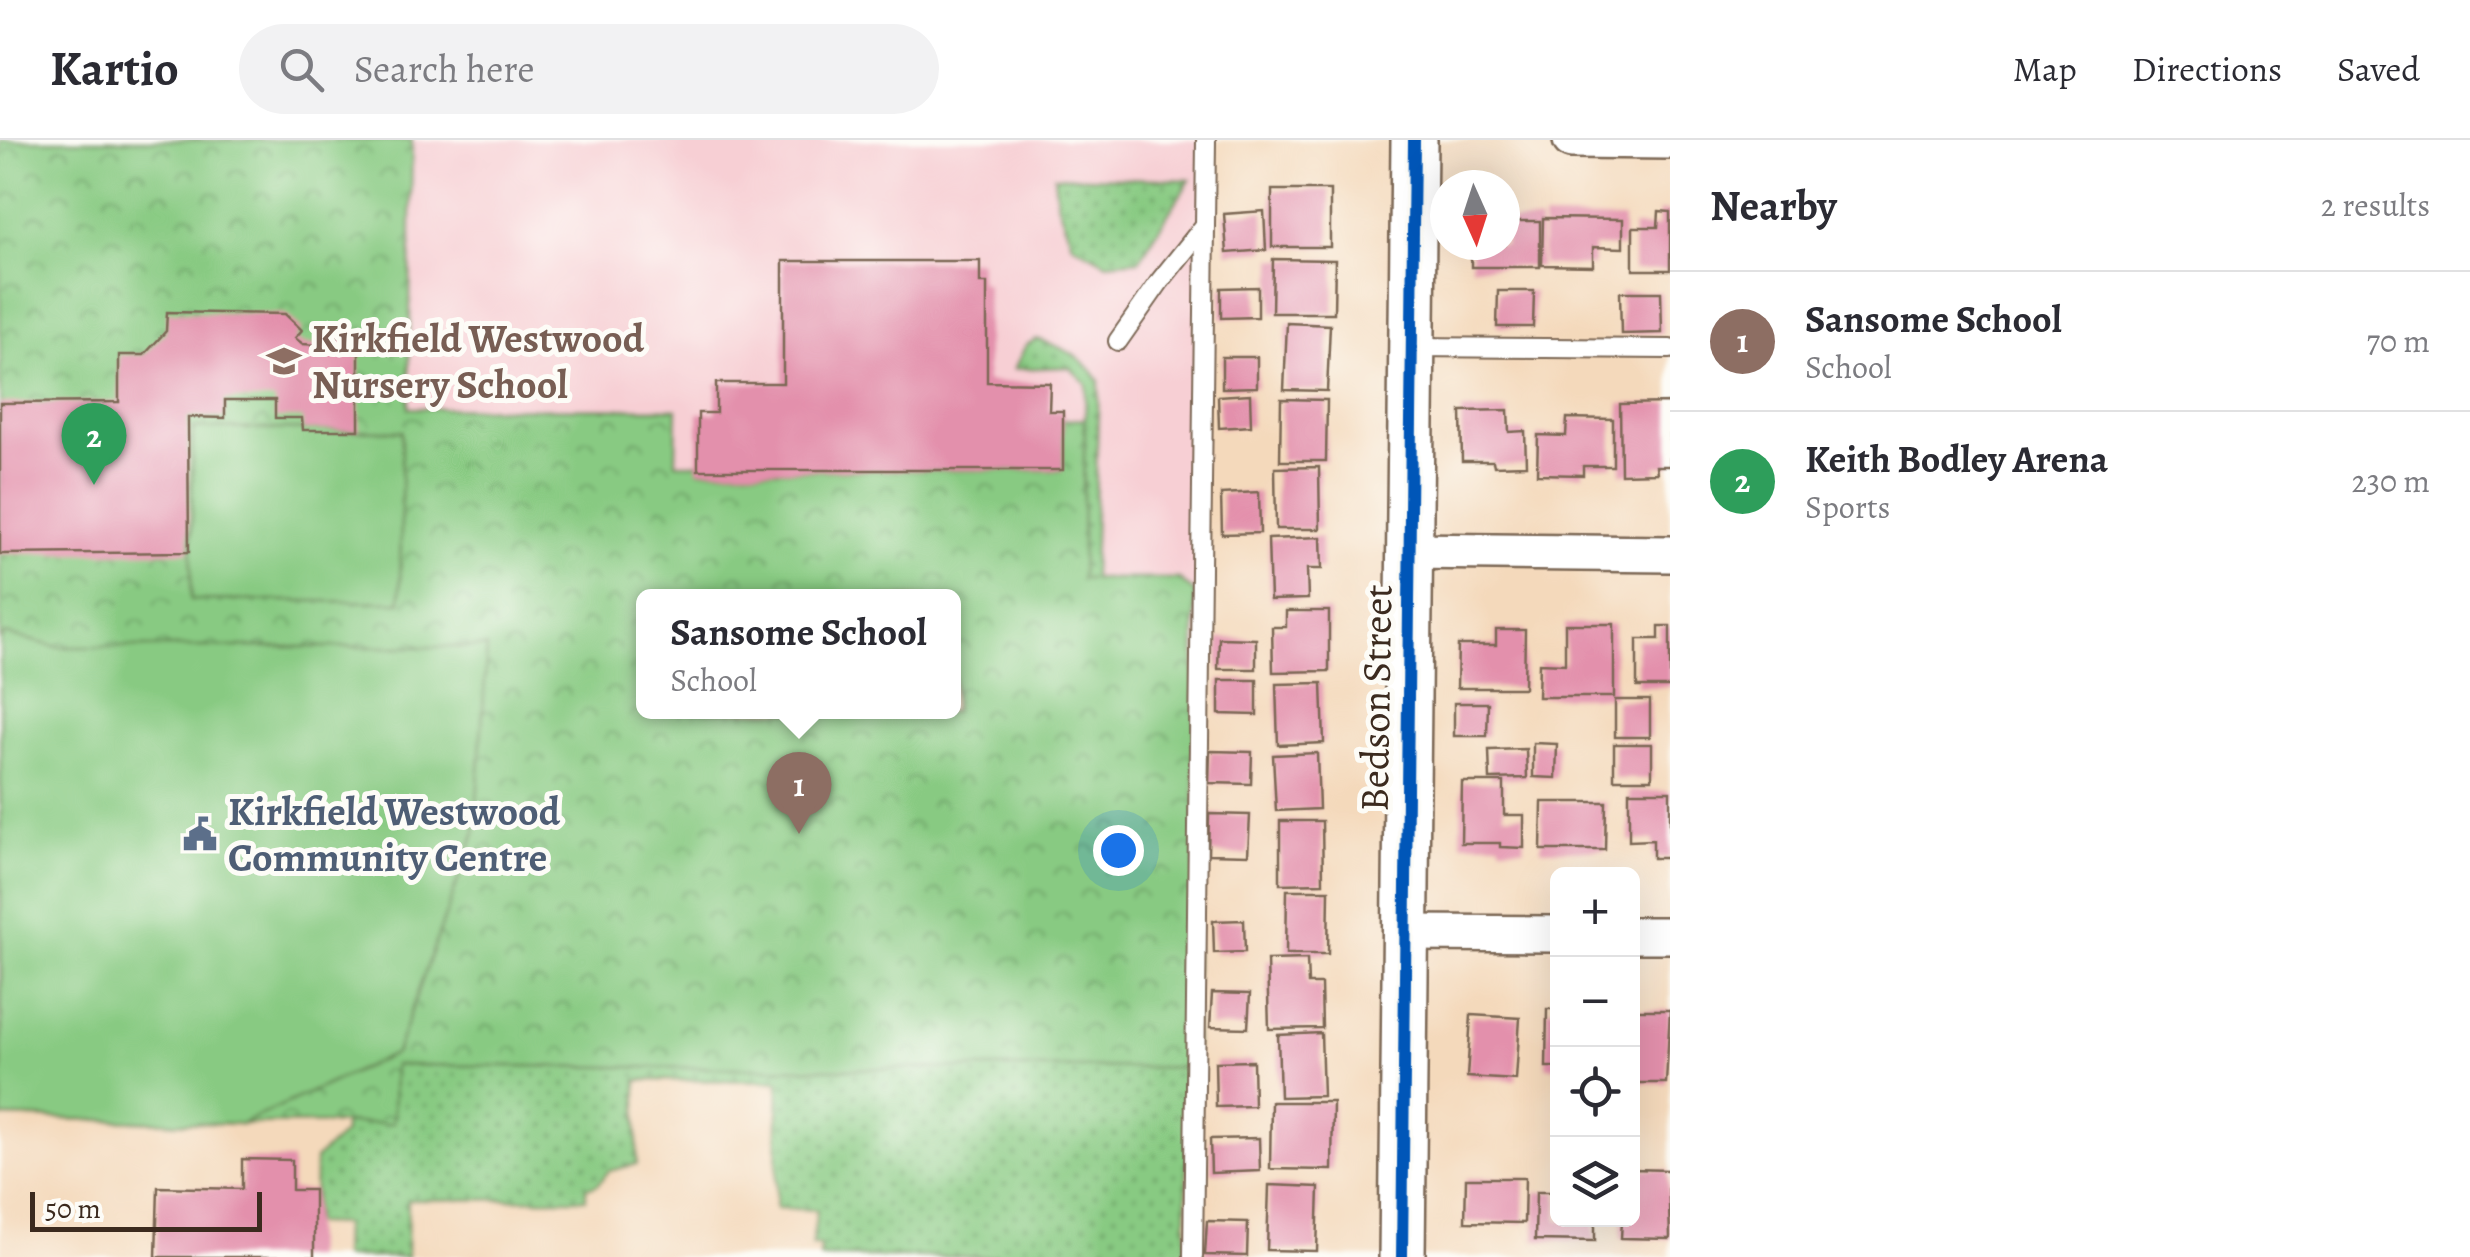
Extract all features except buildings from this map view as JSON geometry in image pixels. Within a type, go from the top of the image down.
[{"type":"street","name":"Bedson Street","points":[[1402,1257],[1414,140]]},
{"type":"street","points":[[1571,140],[1670,142]]},
{"type":"street","points":[[1410,551],[1670,554]]},
{"type":"street","points":[[1406,933],[1550,934]]},
{"type":"street","points":[[1640,935],[1670,935]]},
{"type":"lane","points":[[1193,1257],[1206,140]]},
{"type":"lane","points":[[1118,341],[1205,225]]},
{"type":"lane","points":[[1411,347],[1670,349]]},
{"type":"shaded area","points":[[412,140],[1206,140],[1195,1067],[406,602]]},
{"type":"green space","points":[[0,140],[412,140],[409,408],[677,409],[676,463],[698,463],[699,470],[1062,470],[1063,420],[1085,419],[1081,579],[1179,579],[1195,593],[1195,1067],[394,1065],[393,1123],[241,1124],[0,1117]]},
{"type":"green space","points":[[1054,176],[1190,180],[1139,260],[1107,263],[1072,244],[1057,203]]},
{"type":"green space","points":[[1037,339],[1080,359],[1099,381],[1093,579],[1179,579],[1195,593],[1186,1257],[820,1257],[820,1245],[812,1245],[817,1210],[776,1208],[779,1081],[637,1080],[637,1164],[609,1171],[597,1185],[586,1188],[586,1199],[408,1200],[407,1257],[342,1257],[343,1224],[314,1223],[315,1159],[344,1133],[339,1080],[241,1124],[0,1117],[399,408],[677,409],[483,444],[1081,544],[1086,384],[1070,367],[1014,369],[1026,345]]},
{"type":"green space","points":[[193,428],[402,431],[400,602],[191,600]]},
{"type":"green space","points":[[5,634],[57,647],[487,647],[475,833],[396,1053],[241,1124],[2,1117],[0,641]]},
{"type":"cycle path","points":[[1402,1257],[1414,140]]},
{"type":"place","name":"Kirkfield Westwood Nursery School","points":[[284,361]]},
{"type":"place","name":"Keith Bodley Arena","points":[[94,485]]},
{"type":"place","name":"Kirkfield Westwood Community Centre","points":[[200,834]]},
{"type":"place","name":"Sansome School","points":[[799,834]]}]
